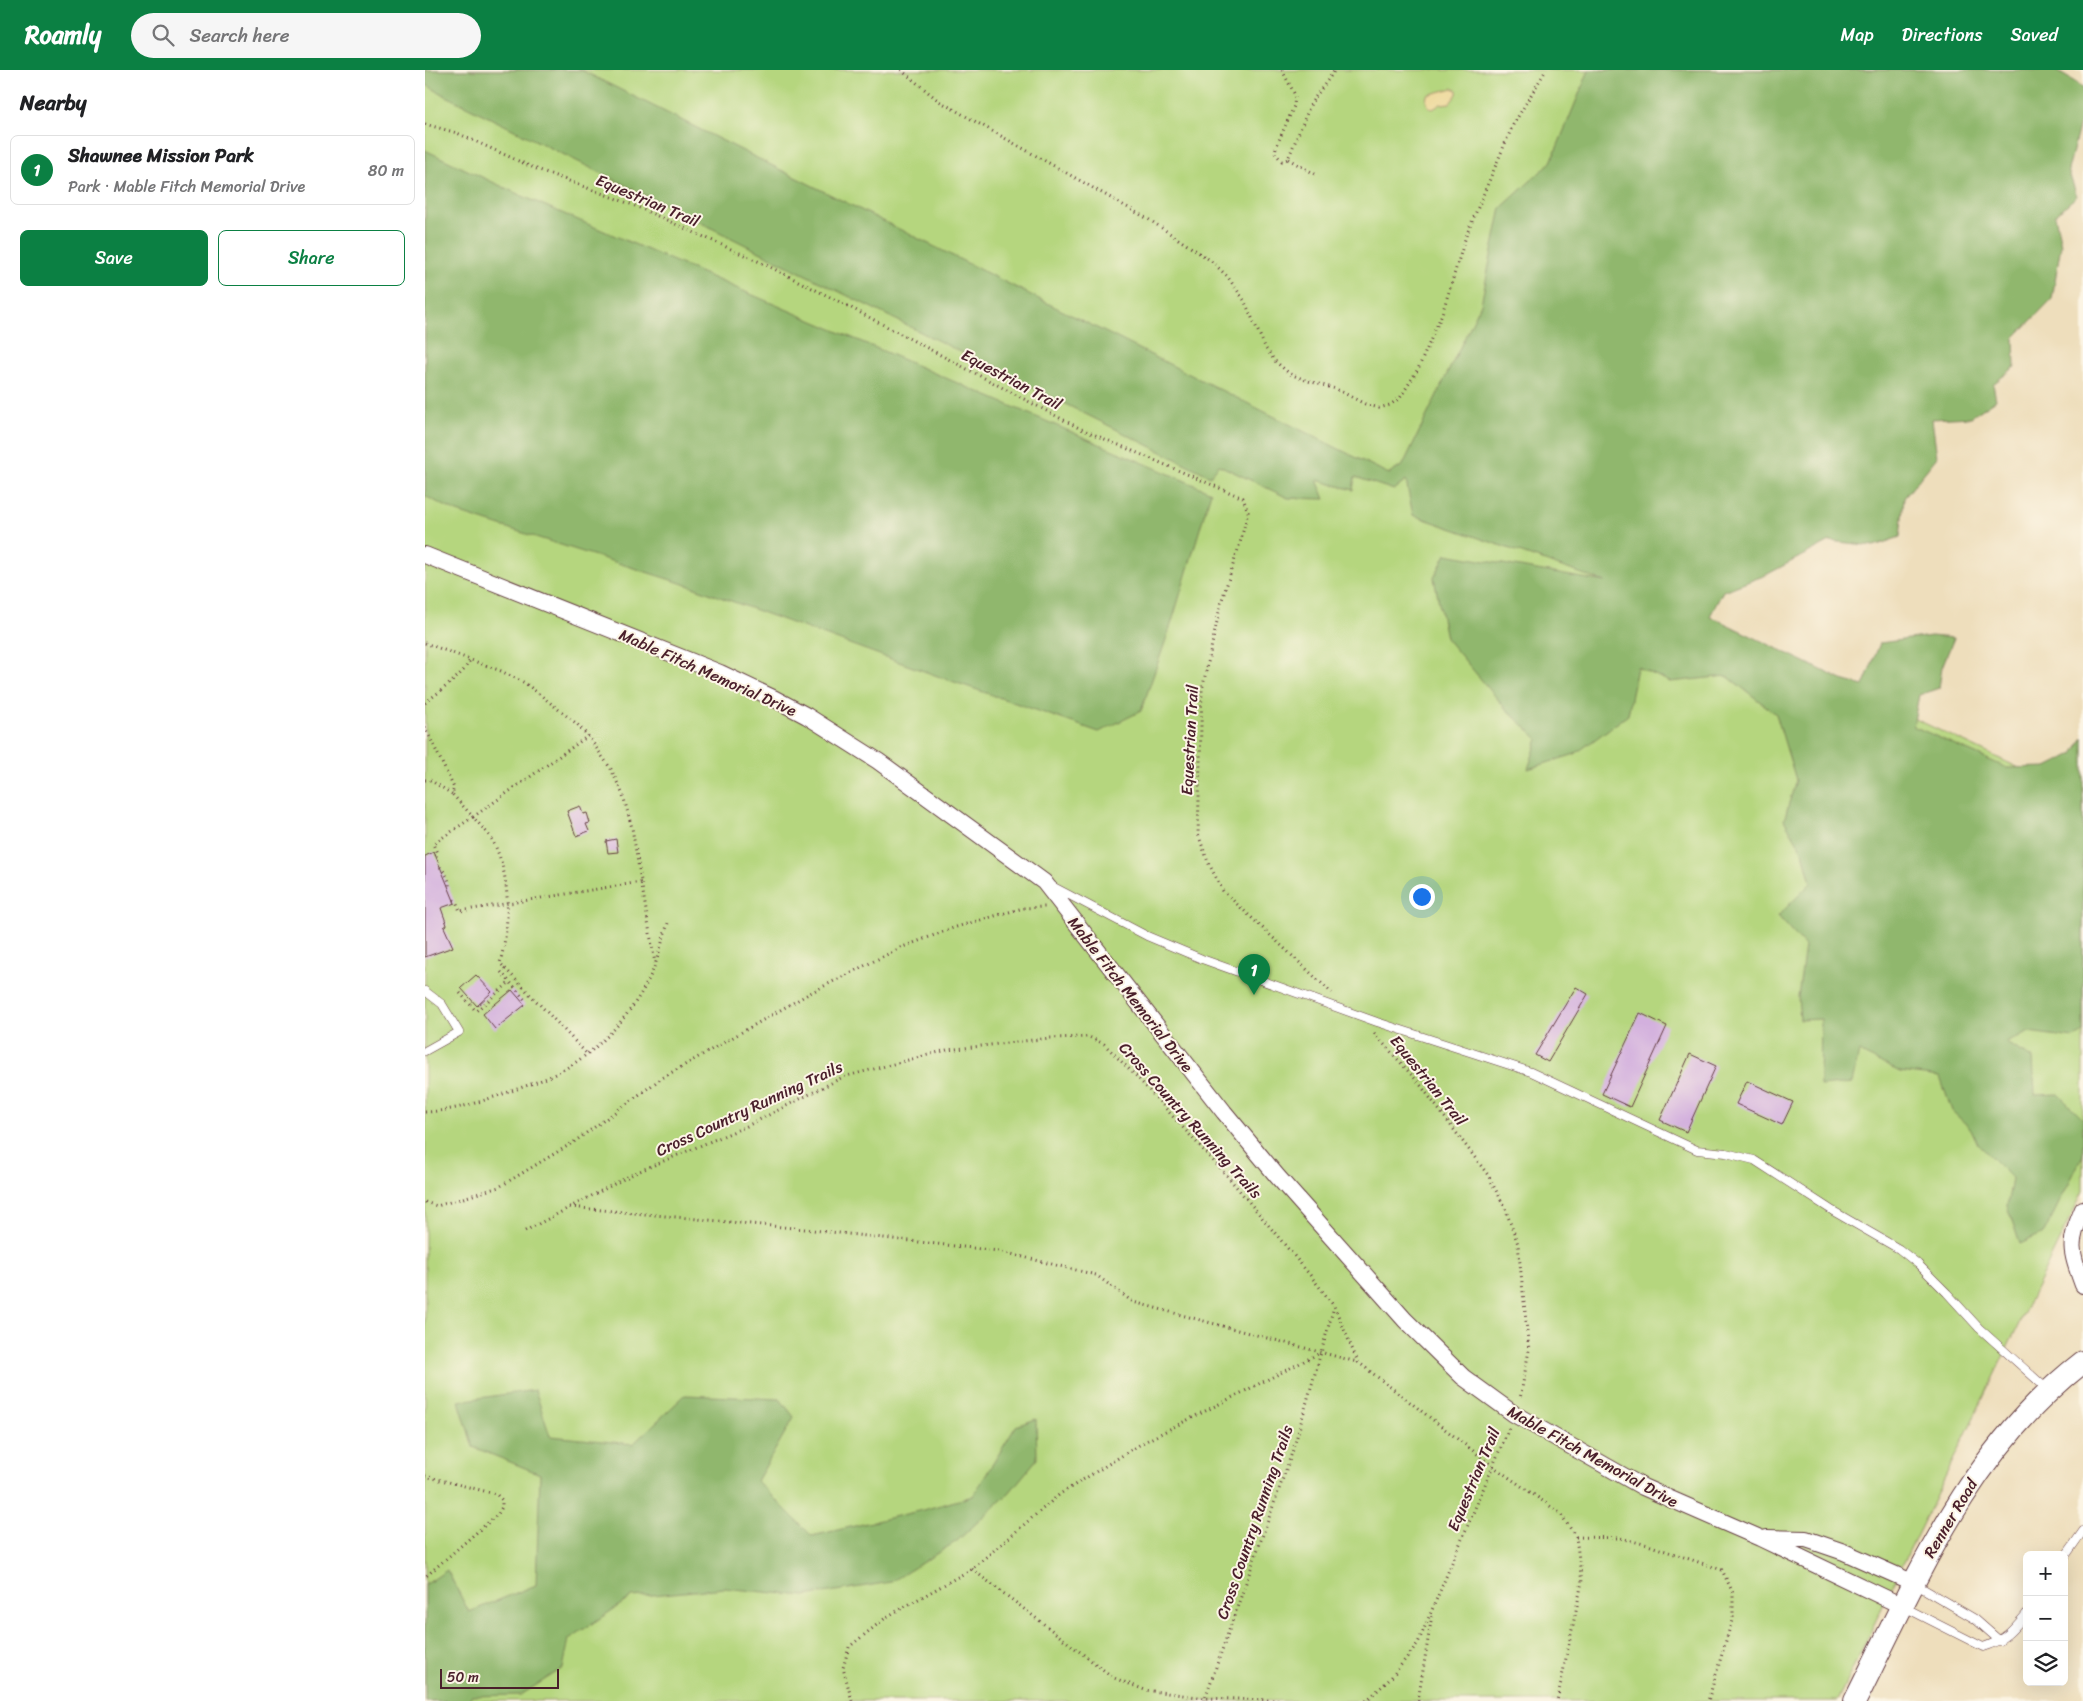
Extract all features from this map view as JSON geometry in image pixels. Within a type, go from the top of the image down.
[{"type":"main road","name":"Renner Road","points":[[1855,1701],[1945,1523],[1974,1478],[2006,1436],[2030,1409],[2083,1362]]},
{"type":"street","name":"Mable Fitch Memorial Drive","points":[[425,555],[647,643],[775,699],[835,733],[878,761],[1044,882],[1224,1112],[1277,1176],[1405,1320],[1463,1377],[1514,1414],[1643,1487],[1760,1538],[1902,1606]]},
{"type":"street","points":[[2083,1209],[2075,1229],[2071,1252],[2083,1285]]},
{"type":"street","name":"Mable Fitch Memorial Drive","points":[[1760,1538],[1806,1539],[1844,1552],[1914,1583]]},
{"type":"lane","points":[[1044,882],[1147,936],[1202,959],[1354,1014],[1531,1072],[1697,1150],[1726,1153],[1754,1160],[1839,1215],[1899,1249],[1935,1282],[1979,1328],[2049,1391]]},
{"type":"lane","points":[[425,991],[442,1004],[459,1032],[425,1051]]},
{"type":"lane","points":[[2068,1552],[2083,1531]]},
{"type":"lane","points":[[1914,1583],[1975,1619],[2001,1641]]},
{"type":"lane","points":[[1902,1606],[1983,1647],[2001,1641],[2013,1631],[2023,1617]]},
{"type":"path","points":[[901,70],[939,101],[1148,219],[1210,260],[1227,276],[1244,300],[1267,350],[1275,362],[1290,374],[1308,382],[1336,389],[1365,404],[1379,408],[1390,405],[1400,398],[1418,369],[1442,314],[1466,236],[1492,174],[1513,126],[1546,70]]},
{"type":"path","points":[[1282,70],[1295,95],[1294,106],[1275,153],[1282,161],[1288,159],[1315,174]]},
{"type":"path","points":[[1288,159],[1311,103],[1335,70]]},
{"type":"path","name":"Equestrian Trail","points":[[425,124],[457,132],[534,168],[633,205],[762,263],[841,302],[1079,428],[1243,498],[1248,512],[1241,542],[1221,603],[1202,690],[1198,834],[1208,862],[1223,891],[1334,995]]},
{"type":"path","points":[[425,643],[501,670],[525,683],[577,724],[588,736],[611,769],[623,795],[632,828],[655,963]]},
{"type":"path","points":[[425,703],[460,675],[468,666],[470,659]]},
{"type":"path","points":[[425,728],[454,788],[452,794]]},
{"type":"path","points":[[436,856],[437,853],[433,844],[473,818],[588,736]]},
{"type":"path","points":[[425,780],[430,780],[452,794],[490,838],[505,870],[506,929],[500,963],[587,1054]]},
{"type":"path","points":[[440,867],[445,872],[449,888]]},
{"type":"path","points":[[453,900],[456,901],[460,910],[641,882]]},
{"type":"path","points":[[425,1202],[437,1206],[499,1187],[574,1142],[662,1078],[810,993],[900,948],[956,927],[1023,908],[1064,907]]},
{"type":"path","points":[[425,1112],[467,1106],[530,1084],[562,1071],[587,1054],[611,1033],[633,1006],[644,988],[655,963],[668,923]]},
{"type":"path","points":[[505,969],[501,972],[525,1000]]},
{"type":"path","points":[[460,994],[476,1011],[510,982]]},
{"type":"path","name":"Equestrian Trail","points":[[1354,1014],[1375,1034],[1419,1083],[1489,1175],[1505,1208],[1518,1244],[1529,1350],[1526,1376],[1514,1414],[1418,1643],[1390,1679],[1366,1701]]},
{"type":"path","name":"Cross Country Running Trails","points":[[525,1230],[635,1174],[747,1126],[843,1077],[947,1050],[1051,1038],[1089,1037],[1105,1044],[1111,1050],[1229,1178],[1334,1306],[1358,1362]]},
{"type":"path","name":"Cross Country Running Trails","points":[[570,1207],[804,1228],[999,1251],[1096,1275],[1133,1302],[1358,1362],[1493,1467],[1560,1513],[1576,1537],[1582,1582],[1557,1701]]},
{"type":"path","name":"Cross Country Running Trails","points":[[1205,1700],[1295,1447],[1334,1306]]},
{"type":"path","points":[[852,1701],[843,1668],[849,1647],[888,1616],[972,1569],[1060,1494],[1144,1442],[1321,1352]]},
{"type":"path","points":[[425,1476],[484,1489],[496,1494],[502,1500],[502,1507],[498,1514],[425,1577]]},
{"type":"path","points":[[1576,1537],[1620,1538],[1648,1545],[1722,1570],[1733,1593],[1733,1617],[1708,1701]]},
{"type":"path","points":[[972,1569],[1114,1678],[1145,1690],[1205,1700],[1302,1701]]},
{"type":"path","points":[[1418,1701],[1434,1607]]},
{"type":"green space","points":[[425,70],[1926,70],[1661,599],[2083,798],[2083,1191],[1837,1701],[425,1701]]},
{"type":"green space","points":[[425,70],[581,70],[1389,474],[1403,465],[1481,304],[1501,208],[1551,162],[1589,70],[2058,70],[2083,87],[2083,111],[2068,170],[2077,196],[2055,215],[2061,245],[2052,299],[2014,338],[2015,367],[1993,384],[1996,400],[1971,417],[1932,419],[1937,457],[1904,498],[1900,537],[1874,546],[1830,541],[1766,575],[1723,591],[1710,616],[1842,680],[1863,686],[1880,643],[1931,636],[1954,638],[1942,667],[1939,688],[1919,695],[1913,726],[2007,768],[2047,767],[2073,754],[2083,737],[2083,1032],[2074,1038],[2028,1032],[2006,1043],[2033,1058],[2035,1095],[2058,1094],[2083,1119],[2083,1155],[2044,1233],[2020,1244],[2007,1206],[2012,1178],[1978,1144],[1971,1129],[1952,1111],[1940,1077],[1900,1072],[1859,1052],[1852,1083],[1820,1086],[1821,1019],[1800,1020],[1798,997],[1805,946],[1778,916],[1811,883],[1803,852],[1784,820],[1796,780],[1776,714],[1727,676],[1670,682],[1637,667],[1628,715],[1575,754],[1528,769],[1538,739],[1506,709],[1446,638],[1434,578],[1446,554],[1605,582],[1413,515],[1406,481],[1394,490],[1355,477],[1353,490],[1317,480],[1325,499],[1288,498],[1219,465],[1210,476],[442,94],[425,84]]},
{"type":"green space","points":[[425,150],[520,195],[1211,492],[1171,625],[1141,711],[1099,732],[943,678],[687,585],[457,512],[425,496]]},
{"type":"green space","points":[[535,1390],[550,1436],[633,1444],[685,1395],[780,1399],[794,1417],[757,1481],[812,1536],[923,1510],[973,1496],[1016,1426],[1036,1419],[1037,1459],[1009,1493],[957,1541],[891,1582],[805,1596],[724,1588],[632,1597],[569,1639],[563,1668],[521,1695],[471,1696],[468,1701],[425,1701],[425,1585],[447,1570],[469,1612],[536,1585],[540,1474],[473,1447],[459,1401]]},
{"type":"sand","points":[[1453,88],[1457,90],[1457,94],[1450,103],[1441,104],[1433,109],[1428,106],[1426,101],[1427,95]]},
{"type":"building","points":[[580,806],[583,814],[587,813],[590,823],[586,824],[589,831],[576,836],[567,811]]},
{"type":"building","points":[[616,839],[618,852],[608,853],[606,841]]},
{"type":"building","points":[[434,852],[455,903],[441,908],[447,925],[444,927],[453,947],[425,957],[425,856]]},
{"type":"building","points":[[476,975],[492,992],[477,1006],[461,988]]},
{"type":"building","points":[[1576,987],[1588,994],[1548,1062],[1535,1055]]},
{"type":"building","points":[[512,990],[525,1005],[495,1029],[483,1014]]},
{"type":"building","points":[[1640,1013],[1667,1026],[1630,1107],[1602,1094]]},
{"type":"building","points":[[1690,1054],[1716,1066],[1686,1132],[1660,1120]]},
{"type":"building","points":[[1747,1081],[1793,1102],[1782,1125],[1736,1104]]},
{"type":"place","name":"Shawnee Mission Park","points":[[1254,995]]}]
